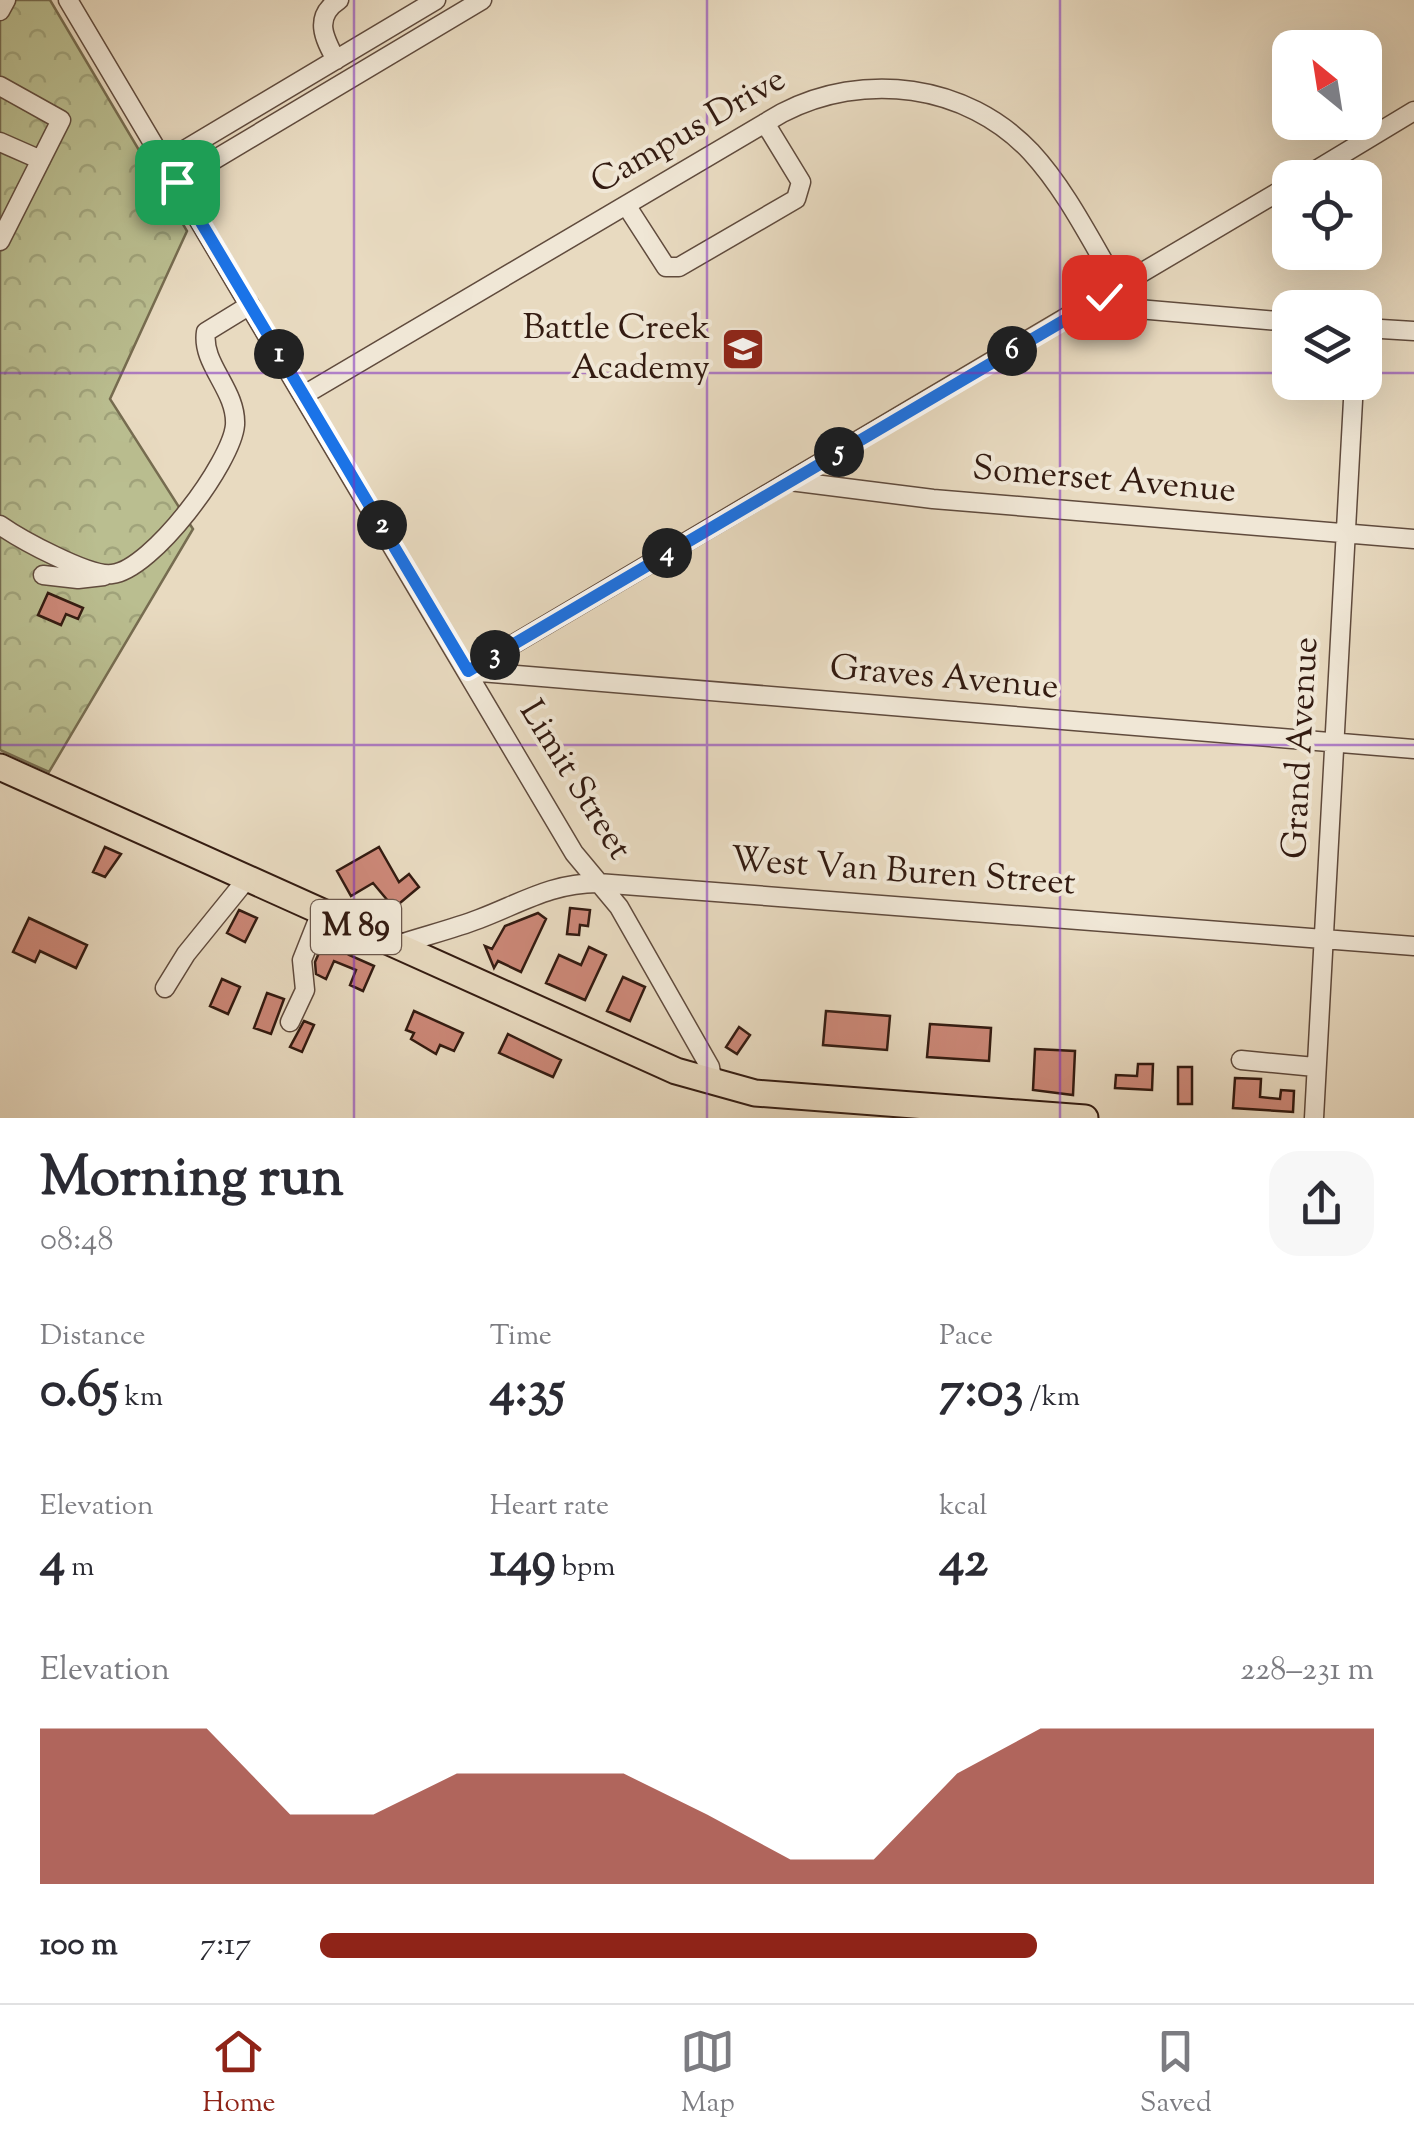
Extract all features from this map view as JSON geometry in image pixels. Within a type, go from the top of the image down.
[{"type":"highway","name":"M 89","points":[[0,768],[676,1071],[714,1084],[755,1093],[1086,1118]]},
{"type":"street","points":[[0,11],[6,0]]},
{"type":"street","name":"Limit Street","points":[[68,0],[574,853],[619,907],[710,1066],[714,1084]]},
{"type":"street","points":[[336,60],[321,32],[324,16],[339,0]]},
{"type":"street","points":[[166,161],[436,0]]},
{"type":"street","points":[[177,182],[482,0]]},
{"type":"street","points":[[0,86],[61,120],[41,160],[8,205],[0,241]]},
{"type":"street","name":"Campus Drive","points":[[304,395],[812,98],[864,88],[914,90],[976,111],[1031,152],[1112,293]]},
{"type":"street","points":[[1332,160],[1414,110]]},
{"type":"street","points":[[626,205],[666,266],[679,266],[796,199],[801,182],[765,124]]},
{"type":"street","points":[[0,142],[41,160]]},
{"type":"street","points":[[468,671],[1272,197]]},
{"type":"street","points":[[1112,293],[1138,309],[1272,320]]},
{"type":"street","points":[[43,574],[78,579],[110,575],[136,565],[174,530],[201,494],[235,429],[234,402],[204,344],[206,332],[250,305]]},
{"type":"street","points":[[1382,329],[1414,332]]},
{"type":"street","name":"Grand Avenue","points":[[1314,1118],[1353,400]]},
{"type":"street","name":"Somerset Avenue","points":[[789,481],[934,498],[1414,539]]},
{"type":"street","points":[[0,524],[67,560],[110,575]]},
{"type":"street","name":"Graves Avenue","points":[[468,671],[1414,748]]},
{"type":"street","points":[[165,988],[186,954],[246,880]]},
{"type":"street","name":"West Van Buren Street","points":[[397,945],[481,918],[540,891],[566,883],[598,883],[1414,946]]},
{"type":"street","points":[[290,1022],[305,990],[302,960],[322,912]]},
{"type":"street","points":[[1240,1060],[1316,1066]]},
{"type":"green space","points":[[0,0],[50,0],[187,231],[110,399],[193,529],[49,772],[0,750]]},
{"type":"building","points":[[48,593],[83,608],[78,619],[66,614],[61,625],[38,615]]},
{"type":"building","points":[[105,847],[121,854],[105,877],[93,872]]},
{"type":"building","points":[[379,847],[399,882],[409,874],[419,887],[394,908],[373,883],[351,896],[337,871]]},
{"type":"building","points":[[570,908],[590,910],[588,926],[580,925],[579,935],[567,934]]},
{"type":"building","points":[[239,910],[257,918],[245,942],[227,933]]},
{"type":"building","points":[[538,913],[546,919],[521,972],[498,961],[494,968],[485,946],[492,949],[505,926]]},
{"type":"building","points":[[29,918],[87,945],[76,968],[40,951],[35,962],[13,952]]},
{"type":"building","points":[[326,937],[352,949],[349,955],[374,966],[363,991],[350,985],[356,970],[334,961],[326,979],[316,974],[315,962]]},
{"type":"building","points":[[589,947],[606,955],[585,1000],[546,983],[559,955],[581,965]]},
{"type":"building","points":[[623,977],[645,987],[630,1021],[607,1011]]},
{"type":"building","points":[[222,979],[240,987],[228,1014],[210,1006]]},
{"type":"building","points":[[267,993],[284,999],[271,1034],[254,1028]]},
{"type":"building","points":[[414,1011],[463,1033],[454,1051],[440,1045],[436,1054],[411,1039],[414,1033],[406,1030]]},
{"type":"building","points":[[826,1011],[890,1016],[887,1050],[823,1045]]},
{"type":"building","points":[[304,1021],[314,1025],[302,1052],[290,1047]]},
{"type":"building","points":[[930,1024],[991,1028],[989,1061],[927,1057]]},
{"type":"building","points":[[739,1027],[750,1035],[737,1054],[726,1047]]},
{"type":"building","points":[[508,1034],[561,1060],[553,1077],[499,1053]]},
{"type":"building","points":[[1035,1049],[1075,1051],[1073,1095],[1033,1090]]},
{"type":"building","points":[[1138,1064],[1153,1064],[1152,1090],[1115,1088],[1116,1075],[1137,1076]]},
{"type":"building","points":[[1178,1067],[1192,1067],[1192,1104],[1178,1104]]},
{"type":"building","points":[[1235,1078],[1261,1079],[1260,1097],[1280,1099],[1281,1090],[1294,1091],[1293,1112],[1233,1108]]},
{"type":"place","name":"Battle Creek Academy","points":[[743,349]]},
{"type":"route","points":[[177,182],[468,671],[1104,297]]}]
